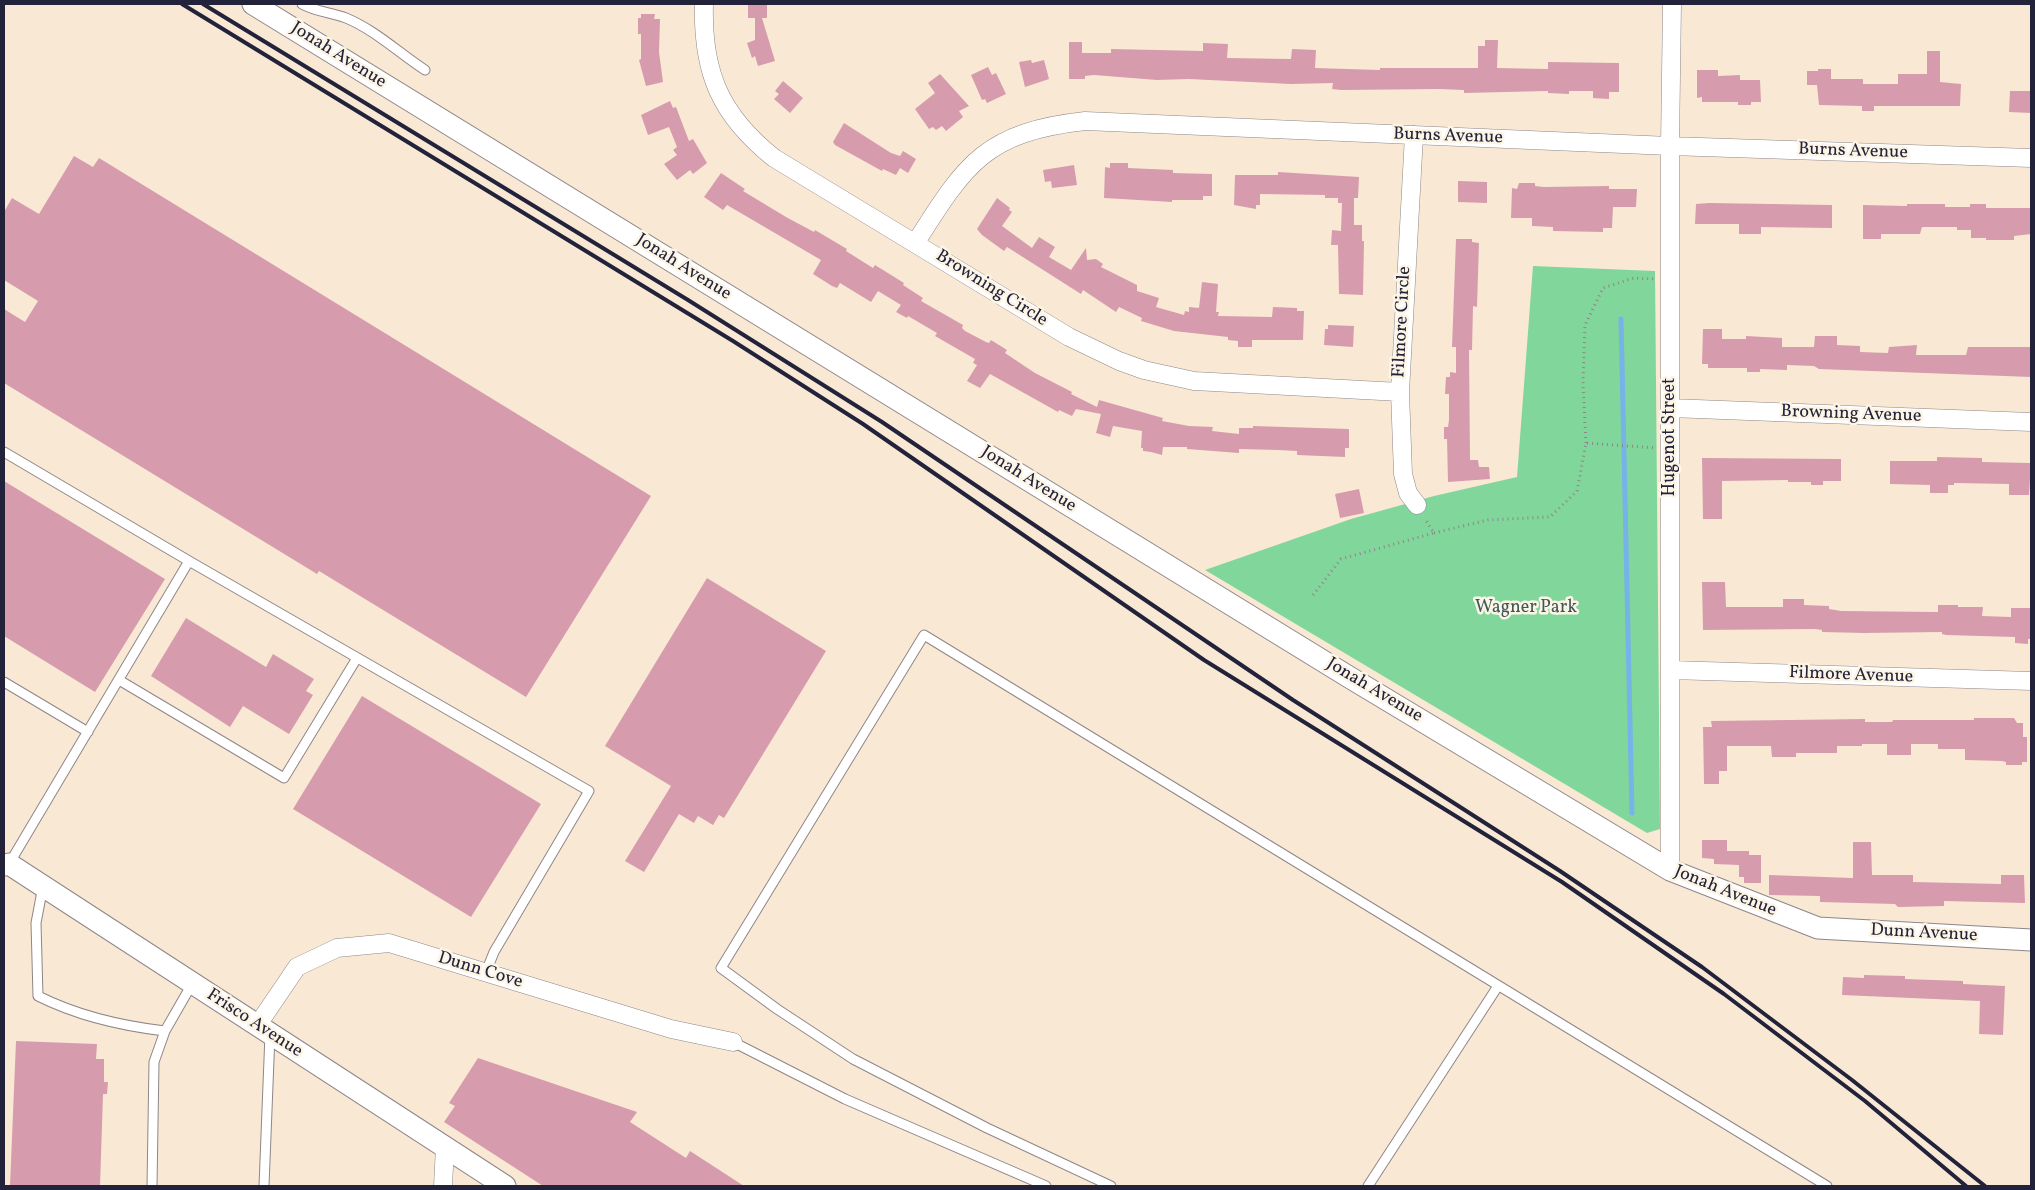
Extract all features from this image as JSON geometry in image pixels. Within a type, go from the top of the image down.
[{"type":"street","name":"Jonah Avenue","points":[[253,4],[1308,652],[1670,870],[1818,928]]},
{"type":"street","name":"Browning Circle","points":[[704,4],[704,23],[710,73],[720,96],[744,132],[774,158],[916,242],[1069,337],[1119,361],[1144,370],[1194,381],[1400,392]]},
{"type":"street","name":"Hugenot Street","points":[[1670,870],[1670,146],[1672,4]]},
{"type":"street","name":"Burns Avenue","points":[[916,242],[952,186],[969,166],[992,148],[1036,128],[1085,121],[1414,136],[2031,158]]},
{"type":"street","name":"Filmore Circle","points":[[1414,136],[1400,392],[1403,474],[1408,493],[1417,505]]},
{"type":"street","name":"Browning Avenue","points":[[1671,408],[2031,422]]},
{"type":"street","name":"Filmore Avenue","points":[[1671,670],[2031,681]]},
{"type":"street","name":"Frisco Avenue","points":[[6,863],[505,1186]]},
{"type":"street","name":"Dunn Avenue","points":[[1818,928],[2031,940]]},
{"type":"street","name":"Dunn Cove","points":[[263,1030],[297,967],[337,948],[389,943],[671,1029],[733,1042]]},
{"type":"street","points":[[443,1186],[445,1147]]},
{"type":"lane","points":[[302,4],[312,10],[346,18],[374,33],[425,70]]},
{"type":"lane","points":[[4,452],[189,561],[589,791],[494,952],[486,972]]},
{"type":"lane","points":[[6,863],[88,732],[189,561]]},
{"type":"lane","points":[[1111,1186],[987,1128],[853,1059],[777,1009],[721,968],[924,635],[1826,1186]]},
{"type":"lane","points":[[118,680],[284,778],[357,658]]},
{"type":"lane","points":[[4,682],[88,732]]},
{"type":"lane","points":[[43,886],[36,923],[38,996],[62,1008],[148,1029],[165,1031]]},
{"type":"lane","points":[[152,1186],[154,1062],[165,1031],[192,984]]},
{"type":"lane","points":[[1368,1186],[1498,986]]},
{"type":"lane","points":[[263,1030],[264,1186]]},
{"type":"lane","points":[[733,1042],[844,1099],[1046,1186]]},
{"type":"path","points":[[1313,595],[1341,559],[1488,520],[1550,517],[1577,491],[1586,443],[1583,384],[1585,325],[1603,288],[1634,278],[1670,279]]},
{"type":"path","points":[[1586,443],[1671,449]]},
{"type":"path","points":[[1417,505],[1434,533]]},
{"type":"green space","name":"Wagner Park","points":[[1533,266],[1655,271],[1660,829],[1647,833],[1205,570],[1351,519],[1434,496],[1517,477]]},
{"type":"building","points":[[748,4],[767,4],[767,18],[762,18],[775,61],[758,66],[755,56],[752,58],[747,43],[755,40],[755,18],[748,18]]},
{"type":"building","points":[[641,14],[655,14],[654,19],[660,19],[659,52],[663,82],[646,86],[639,60],[641,59],[641,34],[638,34],[638,18],[641,18]]},
{"type":"building","points":[[1485,40],[1498,40],[1497,68],[1548,69],[1548,62],[1619,63],[1619,92],[1609,92],[1609,99],[1593,98],[1593,91],[1569,91],[1569,94],[1548,93],[1548,91],[1464,93],[1464,90],[1439,89],[1341,90],[1332,89],[1333,83],[1291,84],[1189,79],[1157,80],[1094,75],[1085,76],[1085,79],[1069,79],[1069,42],[1082,42],[1082,53],[1111,53],[1111,49],[1203,51],[1203,43],[1228,44],[1227,58],[1291,59],[1292,49],[1316,50],[1315,68],[1380,70],[1380,68],[1478,68],[1478,46],[1485,46]]},
{"type":"building","points":[[1927,51],[1940,51],[1940,82],[1961,84],[1960,106],[1874,106],[1874,111],[1862,111],[1862,106],[1819,105],[1817,85],[1807,85],[1807,71],[1818,71],[1818,69],[1831,69],[1831,79],[1863,79],[1863,84],[1898,84],[1898,74],[1927,74]]},
{"type":"building","points":[[1031,60],[1032,63],[1044,60],[1049,79],[1025,87],[1019,62]]},
{"type":"building","points":[[988,67],[992,75],[996,73],[1006,94],[987,103],[985,99],[982,100],[971,75]]},
{"type":"building","points":[[1697,70],[1718,70],[1718,76],[1740,75],[1740,80],[1760,80],[1761,102],[1751,102],[1751,105],[1738,105],[1738,102],[1702,102],[1702,97],[1697,98]]},
{"type":"building","points":[[940,74],[969,106],[959,111],[963,117],[946,131],[942,126],[936,130],[933,127],[929,129],[915,109],[935,93],[928,83]]},
{"type":"building","points":[[783,81],[803,98],[790,113],[774,99],[779,94],[775,91]]},
{"type":"building","points":[[2010,91],[2031,91],[2031,113],[2009,112]]},
{"type":"building","points":[[670,101],[673,108],[676,107],[689,141],[693,139],[707,163],[693,174],[690,170],[677,180],[664,164],[677,155],[673,150],[677,147],[669,127],[648,135],[641,115]]},
{"type":"building","points":[[844,123],[891,153],[900,156],[903,151],[916,159],[908,173],[900,168],[896,175],[883,169],[882,171],[835,145],[833,142]]},
{"type":"building","points":[[74,156],[93,167],[99,158],[651,496],[526,697],[319,571],[317,574],[4,383],[4,309],[25,322],[38,301],[4,280],[4,212],[12,198],[39,214]]},
{"type":"building","points":[[1110,163],[1128,163],[1128,168],[1173,170],[1173,173],[1212,174],[1212,196],[1203,196],[1203,200],[1172,200],[1172,202],[1104,198],[1105,167],[1110,168]]},
{"type":"building","points":[[1074,165],[1077,185],[1052,188],[1051,181],[1045,182],[1043,170]]},
{"type":"building","points":[[1278,172],[1359,177],[1358,198],[1354,198],[1354,225],[1362,225],[1362,241],[1364,241],[1363,295],[1339,294],[1338,245],[1331,245],[1332,230],[1341,231],[1342,203],[1338,203],[1338,198],[1325,198],[1325,195],[1260,194],[1260,205],[1256,205],[1256,209],[1234,205],[1235,175],[1278,175]]},
{"type":"building","points":[[721,173],[745,189],[743,191],[786,217],[814,232],[815,230],[847,249],[846,251],[873,268],[875,265],[904,283],[903,285],[923,298],[921,301],[963,325],[962,328],[965,331],[986,342],[989,343],[991,340],[1007,350],[1005,353],[1035,373],[1097,407],[1099,400],[1163,418],[1162,421],[1189,426],[1213,427],[1212,431],[1239,434],[1239,428],[1253,428],[1253,426],[1349,429],[1349,448],[1345,448],[1345,457],[1297,455],[1297,451],[1239,449],[1239,453],[1187,449],[1187,447],[1163,447],[1162,455],[1143,451],[1143,448],[1141,448],[1142,431],[1113,426],[1110,437],[1096,433],[1101,414],[1076,409],[1072,416],[1059,410],[1058,412],[990,374],[980,388],[967,381],[977,365],[973,363],[975,359],[935,336],[937,333],[908,316],[907,318],[896,312],[901,305],[878,291],[871,302],[840,283],[837,288],[832,286],[813,274],[821,260],[727,205],[723,210],[704,197]]},
{"type":"building","points":[[1458,181],[1487,182],[1487,203],[1458,202]]},
{"type":"building","points":[[1519,183],[1535,183],[1535,186],[1544,187],[1609,186],[1609,189],[1637,189],[1636,207],[1613,207],[1612,228],[1603,228],[1603,232],[1553,231],[1553,227],[1532,226],[1532,218],[1511,218],[1512,188],[1517,189]]},
{"type":"building","points":[[997,198],[1010,208],[1009,210],[1012,212],[1002,226],[1032,248],[1039,237],[1055,247],[1049,257],[1071,270],[1086,248],[1087,260],[1096,259],[1103,264],[1101,267],[1137,285],[1137,291],[1159,298],[1156,307],[1184,315],[1185,311],[1189,312],[1189,307],[1199,308],[1202,282],[1218,284],[1216,312],[1219,312],[1218,316],[1272,317],[1273,307],[1297,308],[1297,311],[1304,311],[1303,340],[1252,340],[1252,347],[1238,347],[1238,341],[1228,340],[1228,337],[1174,331],[1141,321],[1142,318],[1119,307],[1116,312],[1083,290],[1081,294],[1007,247],[1004,251],[982,235],[977,229]]},
{"type":"building","points":[[1696,204],[1832,205],[1832,228],[1761,227],[1761,234],[1739,234],[1739,224],[1695,224]]},
{"type":"building","points":[[1907,204],[1945,204],[1945,207],[1970,207],[1970,204],[1986,204],[1986,208],[2031,208],[2031,234],[2014,236],[2014,240],[1986,240],[1986,238],[1971,238],[1971,230],[1957,230],[1957,227],[1922,227],[1920,234],[1881,234],[1881,239],[1863,239],[1863,205],[1907,206]]},
{"type":"building","points":[[1456,239],[1472,239],[1472,242],[1479,243],[1477,307],[1473,306],[1472,350],[1469,350],[1470,460],[1478,460],[1479,467],[1489,467],[1490,479],[1448,482],[1447,439],[1444,439],[1444,427],[1448,427],[1449,394],[1445,394],[1446,377],[1450,377],[1450,372],[1456,373],[1456,347],[1452,347]]},
{"type":"building","points":[[1328,325],[1354,326],[1353,347],[1324,345],[1325,329],[1328,329]]},
{"type":"building","points":[[1703,329],[1722,329],[1722,339],[1746,339],[1746,336],[1782,338],[1782,347],[1814,347],[1815,336],[1837,336],[1837,345],[1860,346],[1860,352],[1888,353],[1889,347],[1917,345],[1916,355],[1966,355],[1968,347],[2031,347],[2031,377],[1819,369],[1814,366],[1787,365],[1787,370],[1760,369],[1760,372],[1747,372],[1747,368],[1708,368],[1708,364],[1702,364]]},
{"type":"building","points":[[1937,457],[1982,458],[1982,462],[2031,463],[2029,495],[2009,495],[2009,484],[1954,483],[1954,485],[1948,485],[1948,493],[1930,493],[1930,485],[1890,484],[1890,461],[1937,461]]},
{"type":"building","points":[[1702,458],[1841,459],[1841,481],[1823,481],[1823,485],[1811,485],[1811,482],[1788,482],[1788,480],[1722,481],[1722,519],[1703,519]]},
{"type":"building","points":[[4,481],[165,579],[95,692],[4,636]]},
{"type":"building","points":[[1359,489],[1364,513],[1340,518],[1335,494]]},
{"type":"building","points":[[707,578],[826,651],[724,818],[719,815],[713,825],[698,816],[694,823],[679,814],[644,872],[625,861],[671,786],[605,746]]},
{"type":"building","points":[[1702,582],[1725,582],[1726,607],[1783,607],[1783,599],[1804,599],[1804,605],[1829,606],[1829,609],[1841,611],[1938,612],[1938,605],[1958,605],[1958,607],[1983,607],[1982,616],[2011,617],[2011,608],[2031,608],[2031,639],[2028,639],[2028,644],[2015,643],[2015,637],[1946,635],[1942,634],[1942,632],[1864,633],[1822,632],[1822,630],[1815,629],[1703,630]]},
{"type":"building","points":[[186,618],[266,667],[273,654],[314,679],[306,691],[313,695],[289,734],[243,706],[230,727],[151,676]]},
{"type":"building","points":[[362,696],[541,804],[471,917],[293,809]]},
{"type":"building","points":[[1974,718],[2014,718],[2017,723],[2023,723],[2023,737],[2027,737],[2027,762],[2022,762],[2022,765],[2006,765],[2006,762],[2002,761],[1965,760],[1965,749],[1938,749],[1938,744],[1911,744],[1911,755],[1887,755],[1887,744],[1862,744],[1862,746],[1837,746],[1837,753],[1796,753],[1796,757],[1772,757],[1771,746],[1727,746],[1727,771],[1719,771],[1719,784],[1704,784],[1703,727],[1712,727],[1711,721],[1865,719],[1865,722],[1892,722],[1893,720],[1974,720]]},
{"type":"building","points":[[1702,840],[1727,840],[1727,851],[1749,851],[1749,855],[1761,855],[1761,883],[1744,883],[1744,877],[1739,877],[1739,865],[1714,864],[1714,859],[1702,858]]},
{"type":"building","points":[[1853,842],[1871,842],[1872,875],[1913,875],[1913,882],[2001,884],[2001,875],[2024,875],[2025,903],[1944,901],[1944,906],[1898,907],[1895,904],[1820,902],[1820,896],[1769,895],[1769,875],[1853,878]]},
{"type":"building","points":[[1864,975],[1905,976],[1905,979],[1963,981],[1963,984],[2005,986],[2003,1035],[1979,1034],[1980,1001],[1842,995],[1843,977],[1864,978]]},
{"type":"building","points":[[16,1041],[97,1044],[96,1059],[104,1059],[104,1082],[108,1082],[107,1094],[103,1094],[100,1186],[10,1186]]},
{"type":"building","points":[[478,1058],[637,1112],[630,1122],[686,1158],[690,1151],[744,1186],[543,1186],[444,1122],[455,1106],[449,1103]]},
{"type":"waterway","points":[[1621,319],[1632,813]]},
{"type":"railway","points":[[182,4],[733,341],[863,424],[1204,660],[1562,882],[1724,994],[1865,1101],[1966,1186]]},
{"type":"railway","points":[[203,4],[688,300],[882,422],[1293,700],[1560,871],[1702,967],[1852,1080],[1985,1186]]}]
